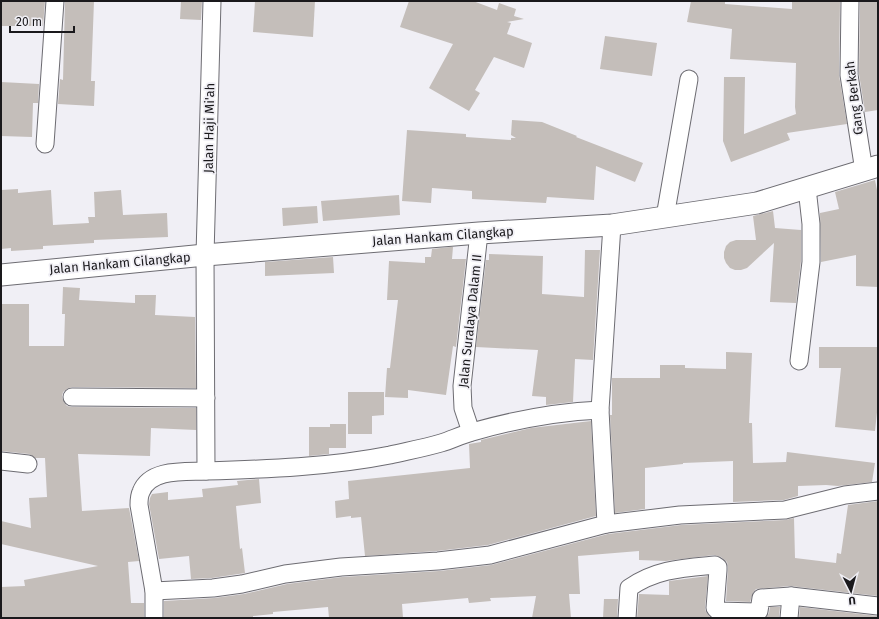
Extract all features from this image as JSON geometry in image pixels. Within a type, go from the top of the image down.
[{"type":"street","points":[[45,144],[55,1]]},
{"type":"street","name":"Jalan Haji Mi'ah","points":[[206,471],[205,255],[212,1]]},
{"type":"street","name":"Gang Berkah","points":[[850,1],[849,75],[871,169]]},
{"type":"street","points":[[665,217],[689,79]]},
{"type":"street","name":"Jalan Hankam Cilangkap","points":[[1,275],[205,255],[479,233],[612,225],[757,203],[871,169]]},
{"type":"street","points":[[799,361],[811,262],[811,224],[807,188]]},
{"type":"street","points":[[606,524],[600,410],[612,225]]},
{"type":"street","name":"Jalan Suralaya Dalam II","points":[[471,432],[463,408],[462,386],[479,233]]},
{"type":"street","points":[[72,397],[206,398]]},
{"type":"street","points":[[154,618],[154,591],[139,505],[141,492],[148,481],[163,474],[288,468],[351,462],[391,455],[441,443],[471,432],[536,417],[600,410]]},
{"type":"street","points":[[1,462],[28,464]]},
{"type":"street","points":[[154,591],[212,588],[242,584],[285,574],[340,567],[438,561],[490,555],[606,524],[680,515],[785,510],[845,495],[878,491]]},
{"type":"street","points":[[627,618],[629,588],[648,577],[669,570],[715,565],[718,567],[715,608],[718,611],[757,612],[759,611],[761,598],[791,596],[878,606]]},
{"type":"street","points":[[789,618],[791,596]]},
{"type":"building","points":[[2,1],[45,1],[43,26],[2,26]]},
{"type":"building","points":[[65,1],[94,1],[91,81],[95,81],[94,106],[58,104],[60,79],[63,80]]},
{"type":"building","points":[[181,1],[202,1],[201,20],[180,19]]},
{"type":"building","points":[[255,1],[315,1],[313,37],[253,32]]},
{"type":"building","points":[[409,1],[473,1],[497,10],[499,3],[516,9],[514,16],[524,19],[507,22],[511,23],[507,34],[532,43],[524,68],[494,57],[475,90],[480,93],[469,111],[429,88],[453,44],[400,27]]},
{"type":"building","points":[[691,1],[725,1],[725,4],[792,9],[792,1],[840,1],[839,75],[847,124],[787,133],[790,140],[731,162],[723,141],[724,77],[745,77],[744,134],[796,114],[796,63],[730,59],[732,29],[687,22]]},
{"type":"building","points":[[860,1],[878,1],[878,110],[865,112],[859,74]]},
{"type":"building","points":[[605,36],[657,43],[652,76],[600,69]]},
{"type":"building","points":[[1,82],[39,84],[38,103],[33,103],[32,137],[1,136]]},
{"type":"building","points":[[512,120],[542,122],[643,163],[635,182],[596,166],[594,200],[547,197],[546,203],[472,199],[472,191],[432,188],[431,203],[402,201],[407,130],[466,134],[466,137],[511,140],[511,138],[516,138],[511,135]]},
{"type":"building","points":[[875,180],[878,195],[878,287],[856,286],[856,255],[821,262],[820,213],[839,209],[835,192]]},
{"type":"building","points":[[18,189],[18,193],[51,190],[53,225],[89,223],[88,217],[95,217],[94,192],[121,190],[123,215],[167,213],[168,237],[94,240],[94,243],[43,246],[43,249],[11,251],[11,248],[1,249],[1,190]]},
{"type":"building","points":[[399,195],[400,215],[323,221],[321,201]]},
{"type":"building","points":[[317,206],[318,223],[283,226],[282,208]]},
{"type":"building","points":[[773,211],[775,228],[801,230],[801,261],[796,303],[770,302],[774,243],[747,268],[741,270],[730,268],[724,258],[726,246],[730,242],[736,240],[756,240],[753,216]]},
{"type":"building","points":[[453,247],[452,259],[466,259],[456,347],[453,346],[446,395],[408,390],[408,398],[385,397],[387,368],[390,368],[398,300],[387,300],[389,261],[425,263],[425,257],[431,257],[432,249]]},
{"type":"building","points":[[585,250],[600,250],[593,360],[575,359],[573,402],[546,405],[546,397],[532,396],[538,350],[476,347],[486,260],[489,260],[489,254],[543,256],[542,294],[584,297]]},
{"type":"building","points":[[333,257],[334,273],[265,276],[265,262]]},
{"type":"building","points":[[63,287],[80,288],[79,300],[135,303],[135,295],[156,295],[155,315],[195,317],[196,388],[72,387],[63,392],[62,397],[67,406],[72,407],[196,408],[196,430],[151,428],[150,456],[78,454],[82,511],[129,508],[139,561],[128,562],[131,603],[144,603],[144,618],[1,618],[1,587],[25,586],[24,580],[98,566],[1,544],[1,521],[31,528],[29,498],[47,497],[45,458],[35,458],[29,454],[1,451],[1,304],[29,304],[29,346],[64,346],[65,314],[62,314]]},
{"type":"building","points":[[819,347],[878,347],[878,403],[875,431],[835,427],[841,368],[819,368]]},
{"type":"building","points":[[726,352],[752,353],[749,423],[752,423],[753,463],[786,462],[787,452],[875,463],[872,482],[838,486],[798,486],[798,496],[784,500],[733,502],[733,461],[683,463],[645,468],[645,509],[615,513],[610,415],[612,415],[612,378],[660,378],[660,365],[685,365],[685,368],[726,369]]},
{"type":"building","points":[[348,392],[384,392],[384,415],[372,416],[372,434],[348,434]]},
{"type":"building","points":[[591,421],[596,516],[488,545],[437,551],[365,556],[361,517],[351,518],[351,516],[336,518],[335,501],[349,499],[348,481],[470,468],[469,444],[531,428]]},
{"type":"building","points":[[330,424],[346,424],[346,448],[329,448],[329,454],[309,456],[309,427],[330,427]]},
{"type":"building","points":[[259,479],[261,503],[236,506],[240,549],[242,548],[245,573],[212,578],[191,579],[189,556],[159,559],[149,504],[152,494],[168,492],[168,500],[203,497],[202,489],[238,485],[237,481]]},
{"type":"building","points":[[878,501],[878,596],[790,586],[756,589],[750,602],[726,601],[728,567],[727,562],[721,557],[714,555],[666,561],[639,560],[639,551],[578,556],[580,594],[569,594],[571,618],[532,618],[536,596],[490,598],[491,601],[469,603],[468,598],[402,604],[403,618],[329,618],[328,607],[273,612],[273,614],[253,616],[253,618],[164,618],[164,601],[214,598],[244,594],[287,584],[342,577],[439,571],[491,565],[608,534],[681,525],[785,520],[794,518],[795,558],[836,563],[837,553],[841,554],[848,505]]},
{"type":"building","points":[[708,576],[705,608],[706,612],[711,618],[637,618],[639,594],[669,595],[669,581]]},
{"type":"building","points":[[604,599],[618,599],[617,618],[603,618]]},
{"type":"building","points":[[770,607],[780,607],[779,618],[766,618]]},
{"type":"building","points":[[800,607],[878,616],[878,618],[799,618]]}]
